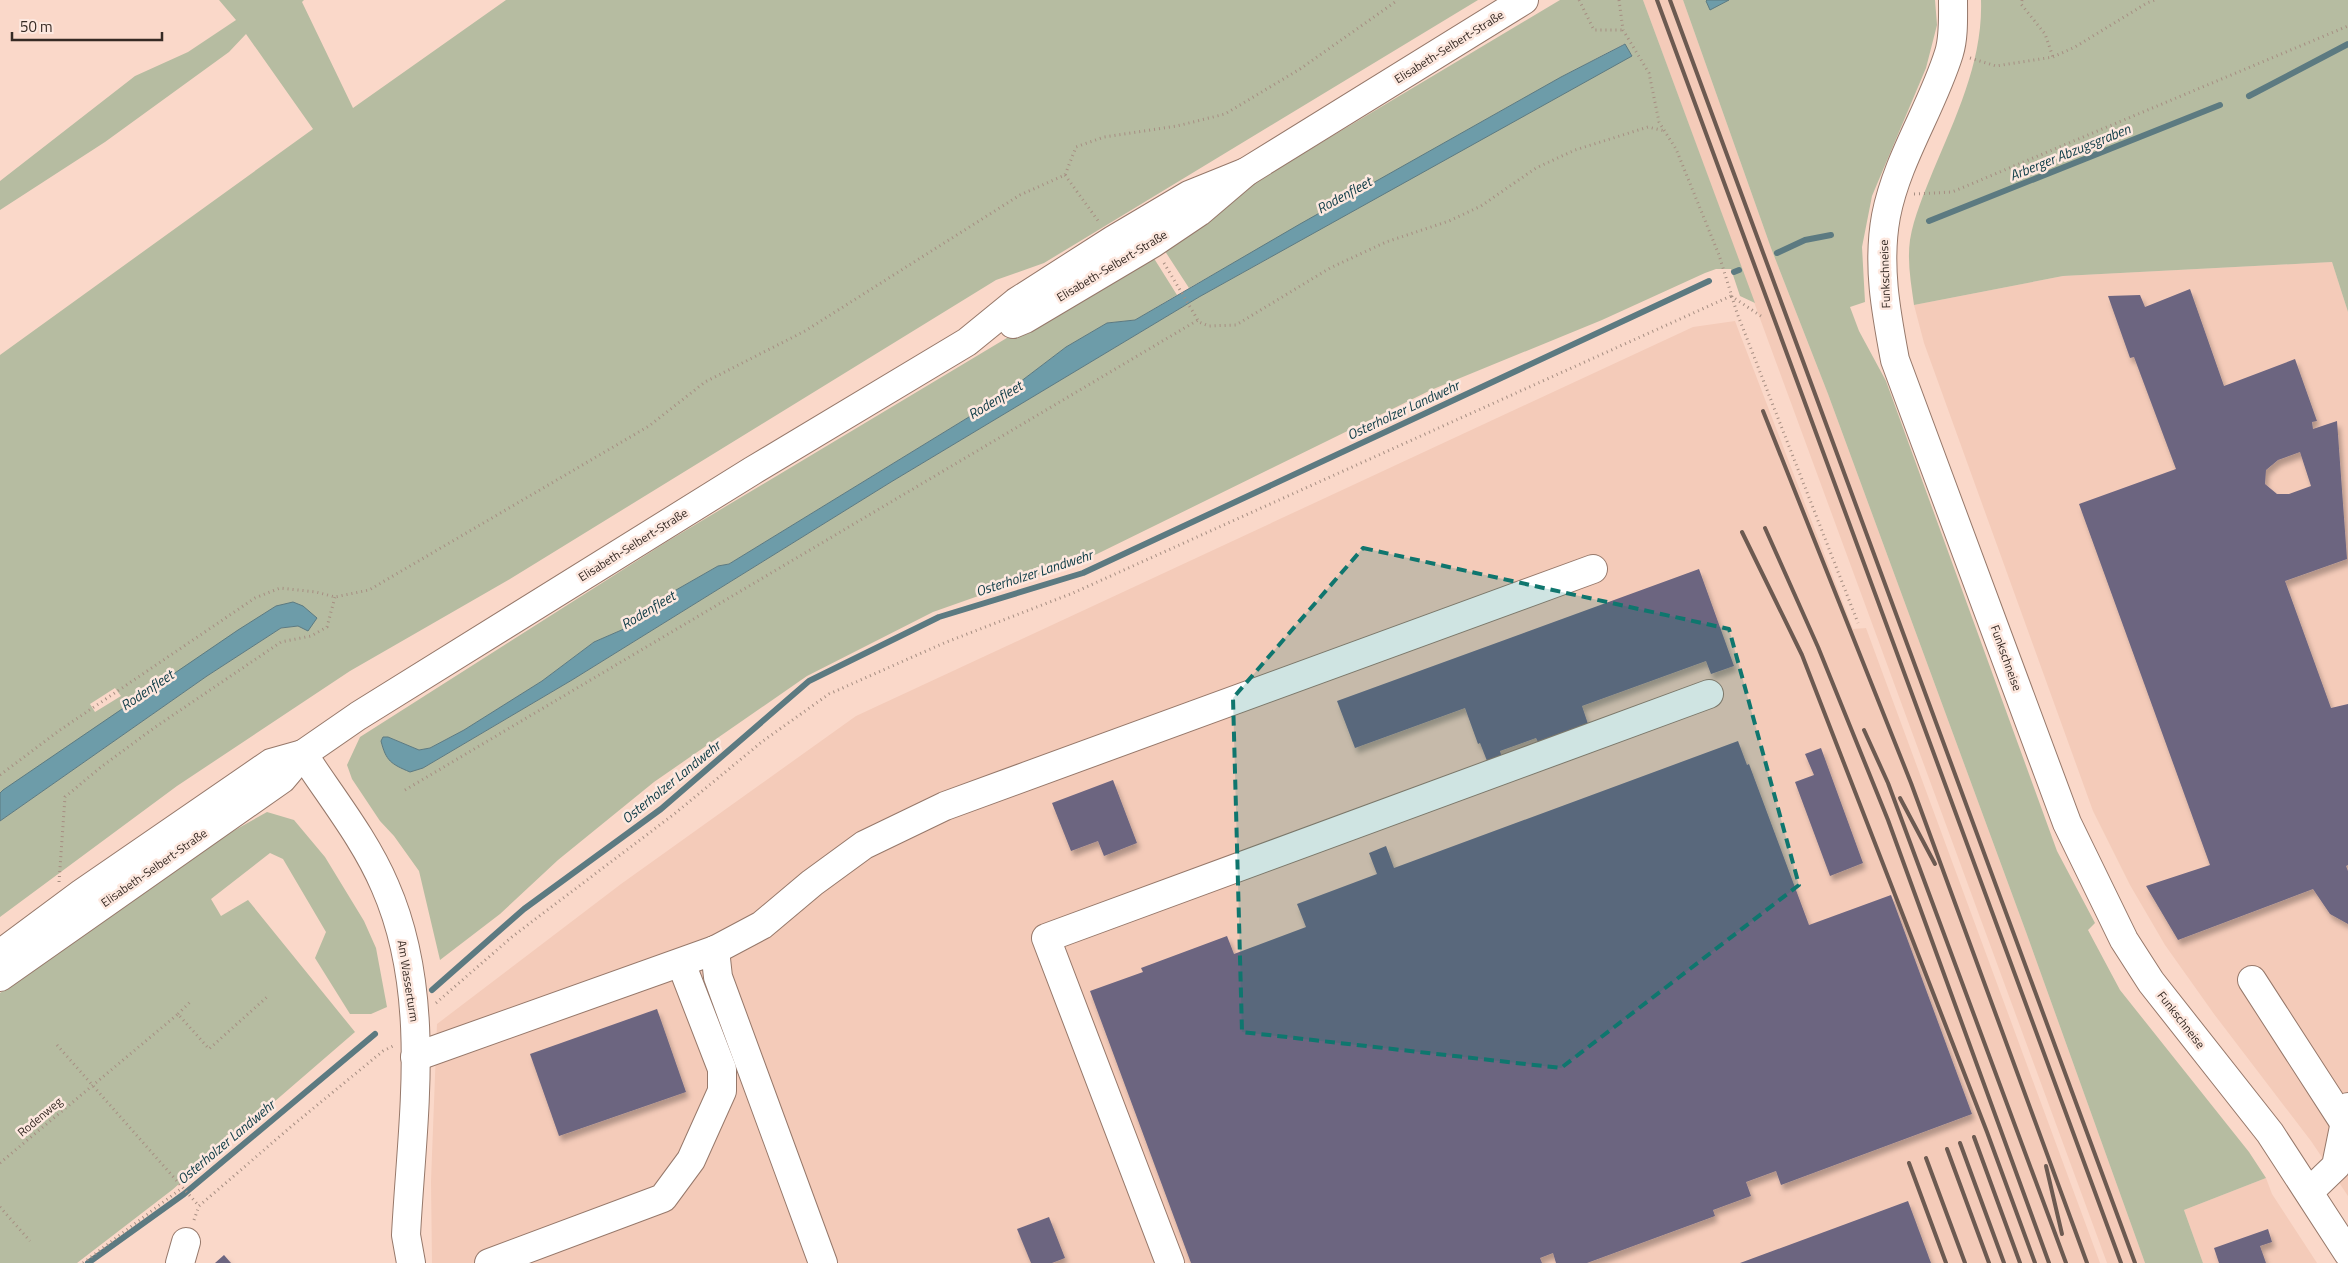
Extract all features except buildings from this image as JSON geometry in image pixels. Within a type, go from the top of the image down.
[{"type":"street","name":"Elisabeth-Selbert-Straße","points":[[967,342],[1024,319],[1153,243],[1199,212],[1246,172],[1524,0]]},
{"type":"street","name":"Funkschneise","points":[[1953,0],[1950,53],[1895,187],[1887,214],[1882,246],[1883,297],[1895,360],[2067,823],[2124,940],[2151,982],[2270,1133],[2348,1253]]},
{"type":"street","name":"Elisabeth-Selbert-Straße","points":[[0,977],[282,779],[303,754],[358,716],[692,508],[967,342],[1016,302],[1113,240],[1189,195],[1246,172]]},
{"type":"street","points":[[415,1046],[681,963],[715,950],[762,925],[812,883],[864,845],[945,806],[1592,569]]},
{"type":"street","points":[[1170,1263],[1046,938],[1708,694]]},
{"type":"street","name":"Elisabeth-Selbert-Straße","points":[[0,954],[63,906],[271,763],[303,754]]},
{"type":"street","name":"Am Wasserturm","points":[[303,754],[365,847],[385,886],[400,927],[408,968],[415,1046],[406,1235],[411,1263]]},
{"type":"street","points":[[715,950],[718,977],[823,1263]]},
{"type":"street","points":[[489,1263],[663,1198],[690,1160],[722,1091],[722,1069],[681,963]]},
{"type":"street","points":[[2252,980],[2346,1116],[2336,1166],[2309,1192]]},
{"type":"path","points":[[0,775],[60,730],[254,598],[280,588],[316,592],[335,597],[369,590],[649,426],[705,382],[805,331],[1020,195],[1065,174],[1076,147],[1104,137],[1177,126],[1224,114],[1300,69],[1398,0]]},
{"type":"path","points":[[1579,0],[1594,30],[1622,30]]},
{"type":"path","points":[[1619,0],[1622,30],[1649,73],[1659,122],[1676,148],[1719,255],[1731,296],[1858,623]]},
{"type":"path","points":[[2022,0],[2021,4],[2045,34],[2053,57]]},
{"type":"path","points":[[1950,53],[1996,66],[2053,57],[2075,47],[2155,0]]},
{"type":"path","points":[[1895,187],[1915,194],[1952,192],[2348,26]]},
{"type":"path","points":[[1179,289],[1198,320],[1209,326],[1236,325],[1330,268],[1386,242],[1449,221],[1481,206],[1536,168],[1575,150],[1648,127],[1665,131]]},
{"type":"path","points":[[1065,174],[1113,240]]},
{"type":"path","points":[[1731,296],[1764,318]]},
{"type":"path","points":[[183,1253],[199,1206],[293,1125],[384,1051],[415,1046],[434,1005],[513,936],[673,814],[763,741],[829,694],[944,643],[1074,593],[1731,296]]},
{"type":"path","points":[[405,790],[1198,320]]},
{"type":"path","points":[[63,906],[59,887],[65,796],[154,728],[281,642],[311,636],[327,627],[335,597]]},
{"type":"path","points":[[178,1014],[209,1049],[267,997]]},
{"type":"path","name":"Rodenweg","points":[[0,1163],[92,1085],[102,1079],[190,1002]]},
{"type":"path","points":[[57,1045],[199,1206]]},
{"type":"path","points":[[83,1263],[182,1188]]},
{"type":"path","points":[[0,1207],[30,1241]]},
{"type":"highlighted area","points":[[1363,548],[1729,629],[1799,885],[1561,1068],[1242,1032],[1233,698]]},
{"type":"shaded area","points":[[1643,0],[1683,0],[1771,248],[1828,394],[2026,932],[2145,1263],[2107,1263]]},
{"type":"shaded area","points":[[2332,262],[2348,312],[2348,1196],[2311,1141],[2214,1014],[2165,945],[2130,885],[2093,811],[1924,343],[1914,305],[2063,276]]},
{"type":"shaded area","points":[[1735,321],[1853,629],[1866,628],[2100,1263],[432,1263],[431,1181],[437,1024],[621,884],[856,716],[1693,327]]},
{"type":"shaded area","points":[[2266,1178],[2272,1194],[2317,1263],[2203,1263],[2184,1210]]},
{"type":"green space","points":[[219,0],[304,0],[302,2],[353,108],[506,0],[1478,0],[1044,263],[996,280],[510,579],[350,671],[177,786],[0,917],[0,821],[207,676],[281,628],[298,626],[276,606],[0,793],[0,355],[313,129],[246,34],[229,52],[105,142],[0,210],[0,181],[135,76],[188,52],[236,20]],"holes":[[[115,688],[121,696],[95,712],[90,704]]]},
{"type":"green space","points":[[1560,0],[1643,0],[1755,303],[1740,296],[1731,269],[1716,269],[1705,273],[1602,320],[1431,390],[1097,554],[933,612],[807,676],[654,782],[558,860],[500,914],[440,960],[419,871],[394,836],[380,821],[352,779],[347,765],[360,737],[668,541],[1150,252],[1177,295],[1135,320],[1107,323],[1066,347],[995,401],[729,564],[718,566],[669,594],[660,607],[633,625],[594,642],[542,681],[464,730],[430,748],[419,750],[388,737],[423,768],[572,680],[891,482],[1199,297],[1632,55],[1624,44],[1561,77],[1189,288],[1161,245],[1252,184]]},
{"type":"green space","points":[[1683,0],[1935,0],[1937,25],[1926,68],[1872,196],[1862,247],[1865,302],[1850,307],[1859,331],[1886,381],[2057,851],[2095,923],[2088,930],[2120,990],[2249,1152],[2266,1178],[2184,1210],[2203,1263],[2145,1263],[2026,932],[1828,394],[1771,248]]},
{"type":"green space","points":[[1981,0],[2348,0],[2348,312],[2332,262],[2063,276],[1914,305],[1909,264],[1910,240],[1923,197],[1959,109],[1973,66],[1978,45]]},
{"type":"green space","points":[[267,812],[294,820],[325,857],[364,921],[376,948],[387,1007],[371,1014],[350,1014],[315,958],[326,932],[283,859],[270,853],[211,899],[221,916],[248,900],[355,1032],[172,1190],[77,1263],[0,1263],[0,993],[187,857]]},
{"type":"water","points":[[1707,0],[1729,0],[1710,10]]},
{"type":"water","points":[[1625,44],[1632,56],[1199,297],[891,482],[572,680],[423,768],[410,772],[398,767],[387,757],[381,741],[383,737],[388,737],[419,750],[430,748],[464,730],[542,681],[594,642],[633,625],[660,607],[669,594],[718,566],[729,564],[995,401],[1066,347],[1107,323],[1135,320],[1300,224],[1561,77]]},
{"type":"water","points":[[293,602],[303,606],[317,618],[308,631],[298,626],[281,628],[207,676],[0,821],[0,793],[3,790],[238,630],[276,606]]},
{"type":"waterway","name":"Arberger Abzugsgraben","points":[[2249,96],[2348,44]]},
{"type":"waterway","name":"Arberger Abzugsgraben","points":[[1929,221],[2220,105]]},
{"type":"waterway","name":"Arberger Abzugsgraben","points":[[1777,253],[1805,240],[1831,235]]},
{"type":"waterway","name":"Arberger Abzugsgraben","points":[[1734,272],[1739,270]]},
{"type":"waterway","name":"Osterholzer Landwehr","points":[[432,990],[524,909],[661,809],[809,681],[939,617],[1083,573],[1709,281]]},
{"type":"waterway","name":"Osterholzer Landwehr","points":[[88,1263],[184,1194],[375,1034]]},
{"type":"railway","points":[[1657,0],[2121,1263]]},
{"type":"railway","points":[[1670,0],[2135,1263]]},
{"type":"railway","points":[[1763,411],[1911,783],[2087,1263]]},
{"type":"railway","points":[[1765,528],[1818,647],[1888,820],[2049,1263]]},
{"type":"railway","points":[[1742,532],[1802,655],[1987,1132],[2035,1263]]},
{"type":"railway","points":[[1864,730],[1888,783],[2066,1263]]},
{"type":"railway","points":[[1900,798],[1935,864]]},
{"type":"railway","points":[[1974,1137],[2020,1263]]},
{"type":"railway","points":[[1960,1143],[2004,1263]]},
{"type":"railway","points":[[1947,1149],[1989,1263]]},
{"type":"railway","points":[[1926,1158],[1965,1263]]},
{"type":"railway","points":[[1909,1163],[1946,1263]]},
{"type":"railway","points":[[2046,1166],[2062,1234]]},
{"type":"water label","name":"Rodenfleet","points":[[1344,195]]},
{"type":"water label","name":"Rodenfleet","points":[[995,400]]},
{"type":"water label","name":"Rodenfleet","points":[[648,610]]},
{"type":"water label","name":"Rodenfleet","points":[[147,690]]}]
